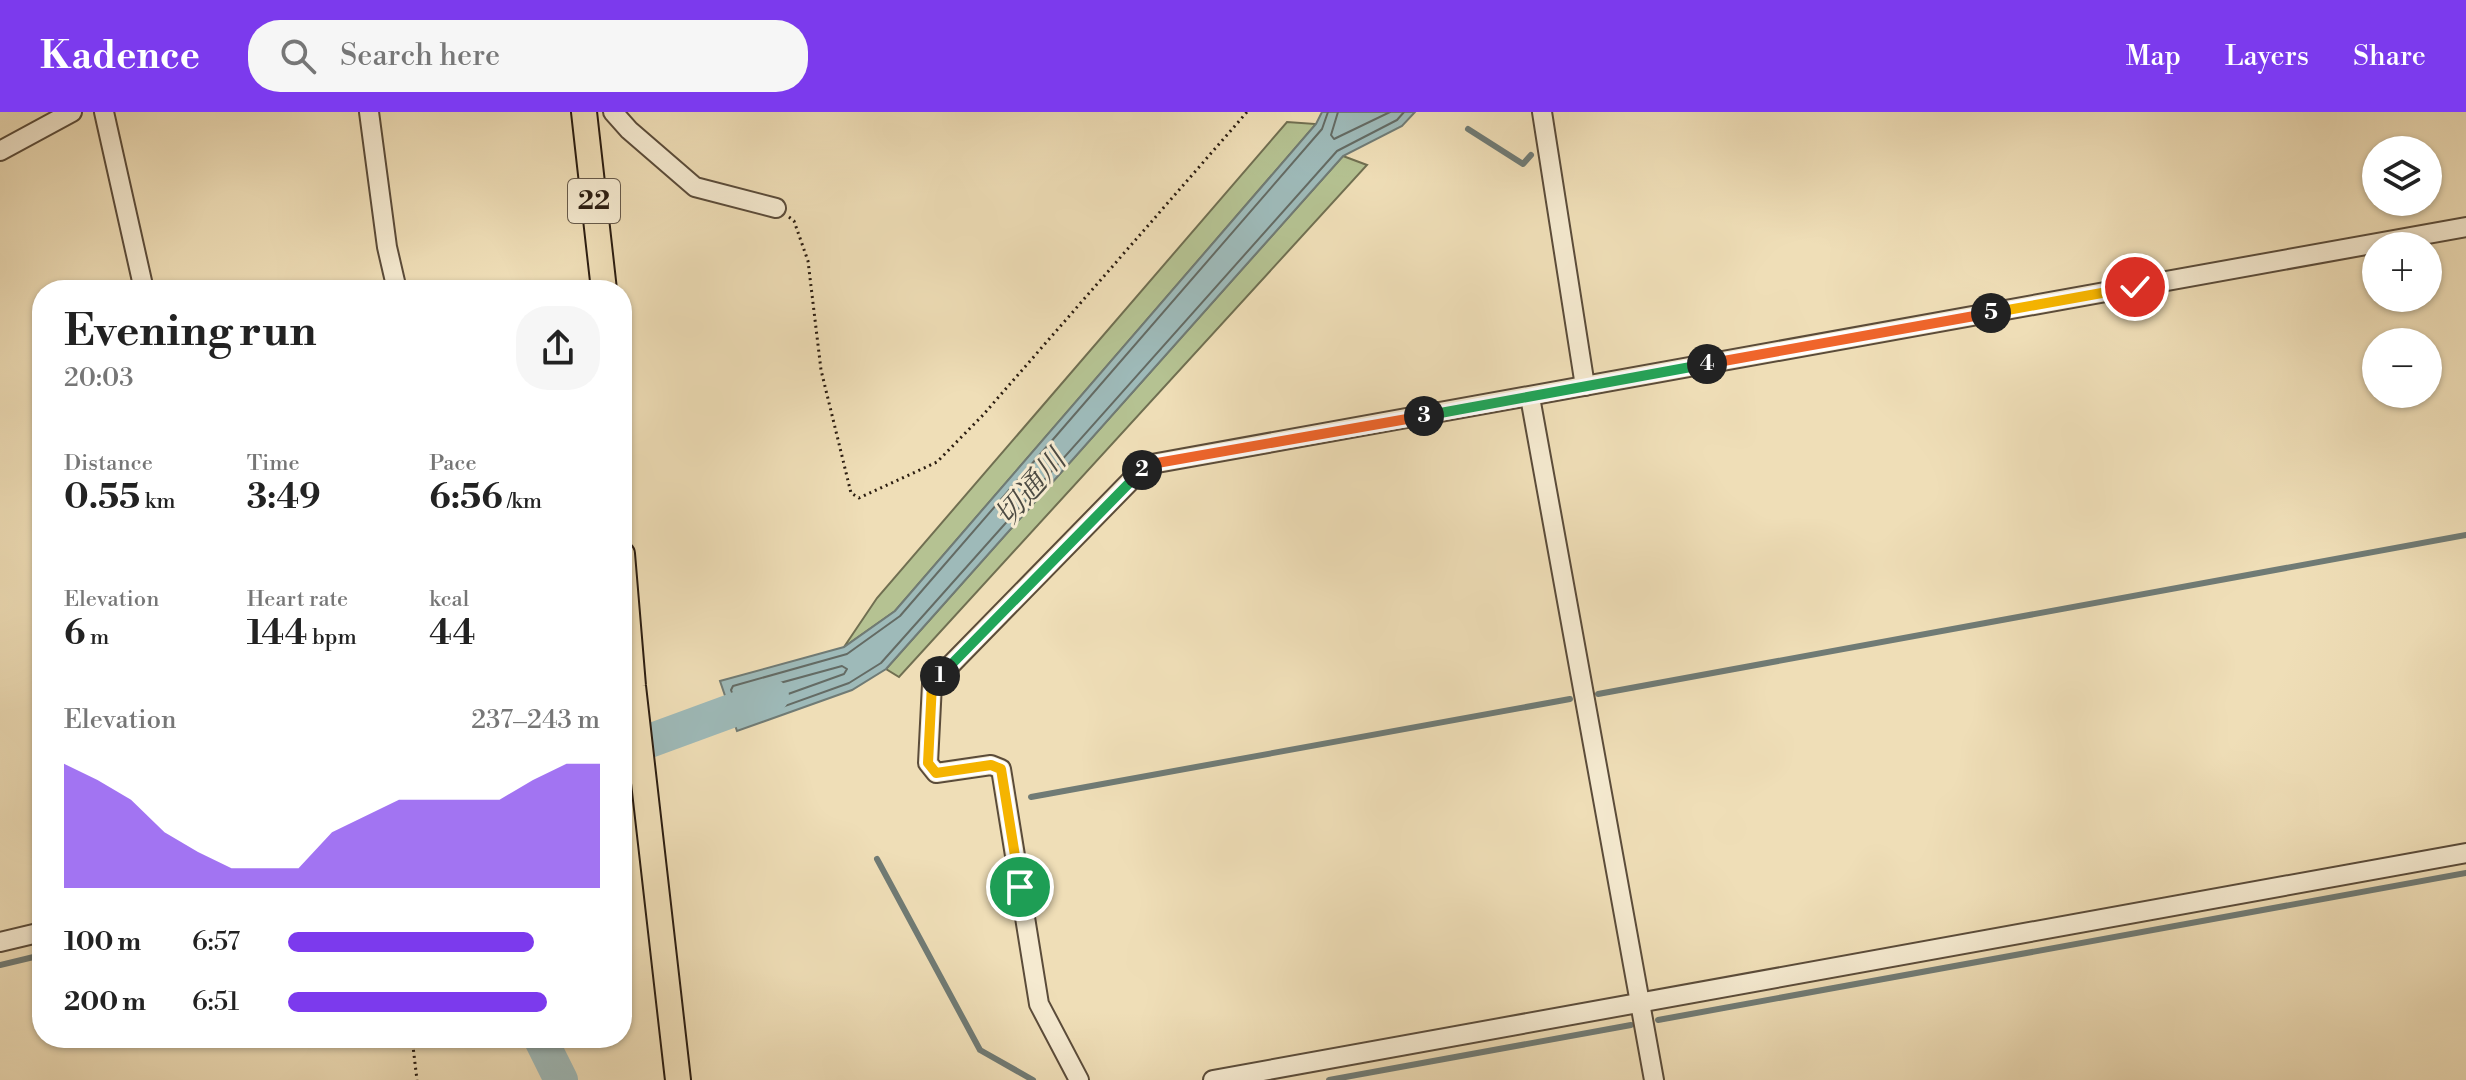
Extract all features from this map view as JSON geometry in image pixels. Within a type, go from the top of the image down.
[{"type":"main road","name":"22","points":[[584,112],[603,280]]},
{"type":"main road","points":[[632,705],[647,801],[678,1080]]},
{"type":"street","points":[[0,151],[72,112]]},
{"type":"street","points":[[104,112],[142,280]]},
{"type":"street","points":[[369,112],[387,247],[395,280]]},
{"type":"street","points":[[613,112],[629,130],[695,187],[776,208]]},
{"type":"street","points":[[1542,112],[1585,386]]},
{"type":"street","points":[[1079,1080],[1039,1004],[1001,769],[991,765],[936,773],[928,763],[932,684],[1146,465],[2466,227]]},
{"type":"street","points":[[1530,397],[1654,1080]]},
{"type":"street","points":[[1213,1080],[2466,853]]},
{"type":"street","points":[[0,942],[32,934]]},
{"type":"path","points":[[776,208],[794,221],[808,261],[821,370],[851,493],[859,498],[937,462],[983,415],[1247,112]]},
{"type":"path","points":[[413,1048],[417,1080]]},
{"type":"green space","points":[[1287,122],[1316,124],[895,611],[844,647],[877,598]]},
{"type":"green space","points":[[1343,156],[1367,165],[899,677],[886,669]]},
{"type":"water","points":[[1322,112],[1415,112],[1402,126],[1343,156],[886,669],[852,690],[737,731],[720,681],[844,647],[895,611],[1316,124]]},
{"type":"waterway","points":[[1468,129],[1523,164],[1531,155]]},
{"type":"waterway","points":[[1598,694],[2466,535]]},
{"type":"waterway","name":"切通川","points":[[632,747],[772,696]]},
{"type":"waterway","points":[[1031,797],[1570,699]]},
{"type":"waterway","points":[[877,859],[980,1050],[1033,1080]]},
{"type":"waterway","points":[[1658,1020],[2466,873]]},
{"type":"waterway","points":[[0,965],[32,957]]},
{"type":"waterway","points":[[1329,1080],[1631,1025]]},
{"type":"waterway","name":"切通川","points":[[545,1048],[561,1080]]},
{"type":"route","points":[[1020,887],[1001,769],[991,765],[936,773],[928,763],[932,684],[1146,465],[2135,287]]}]
